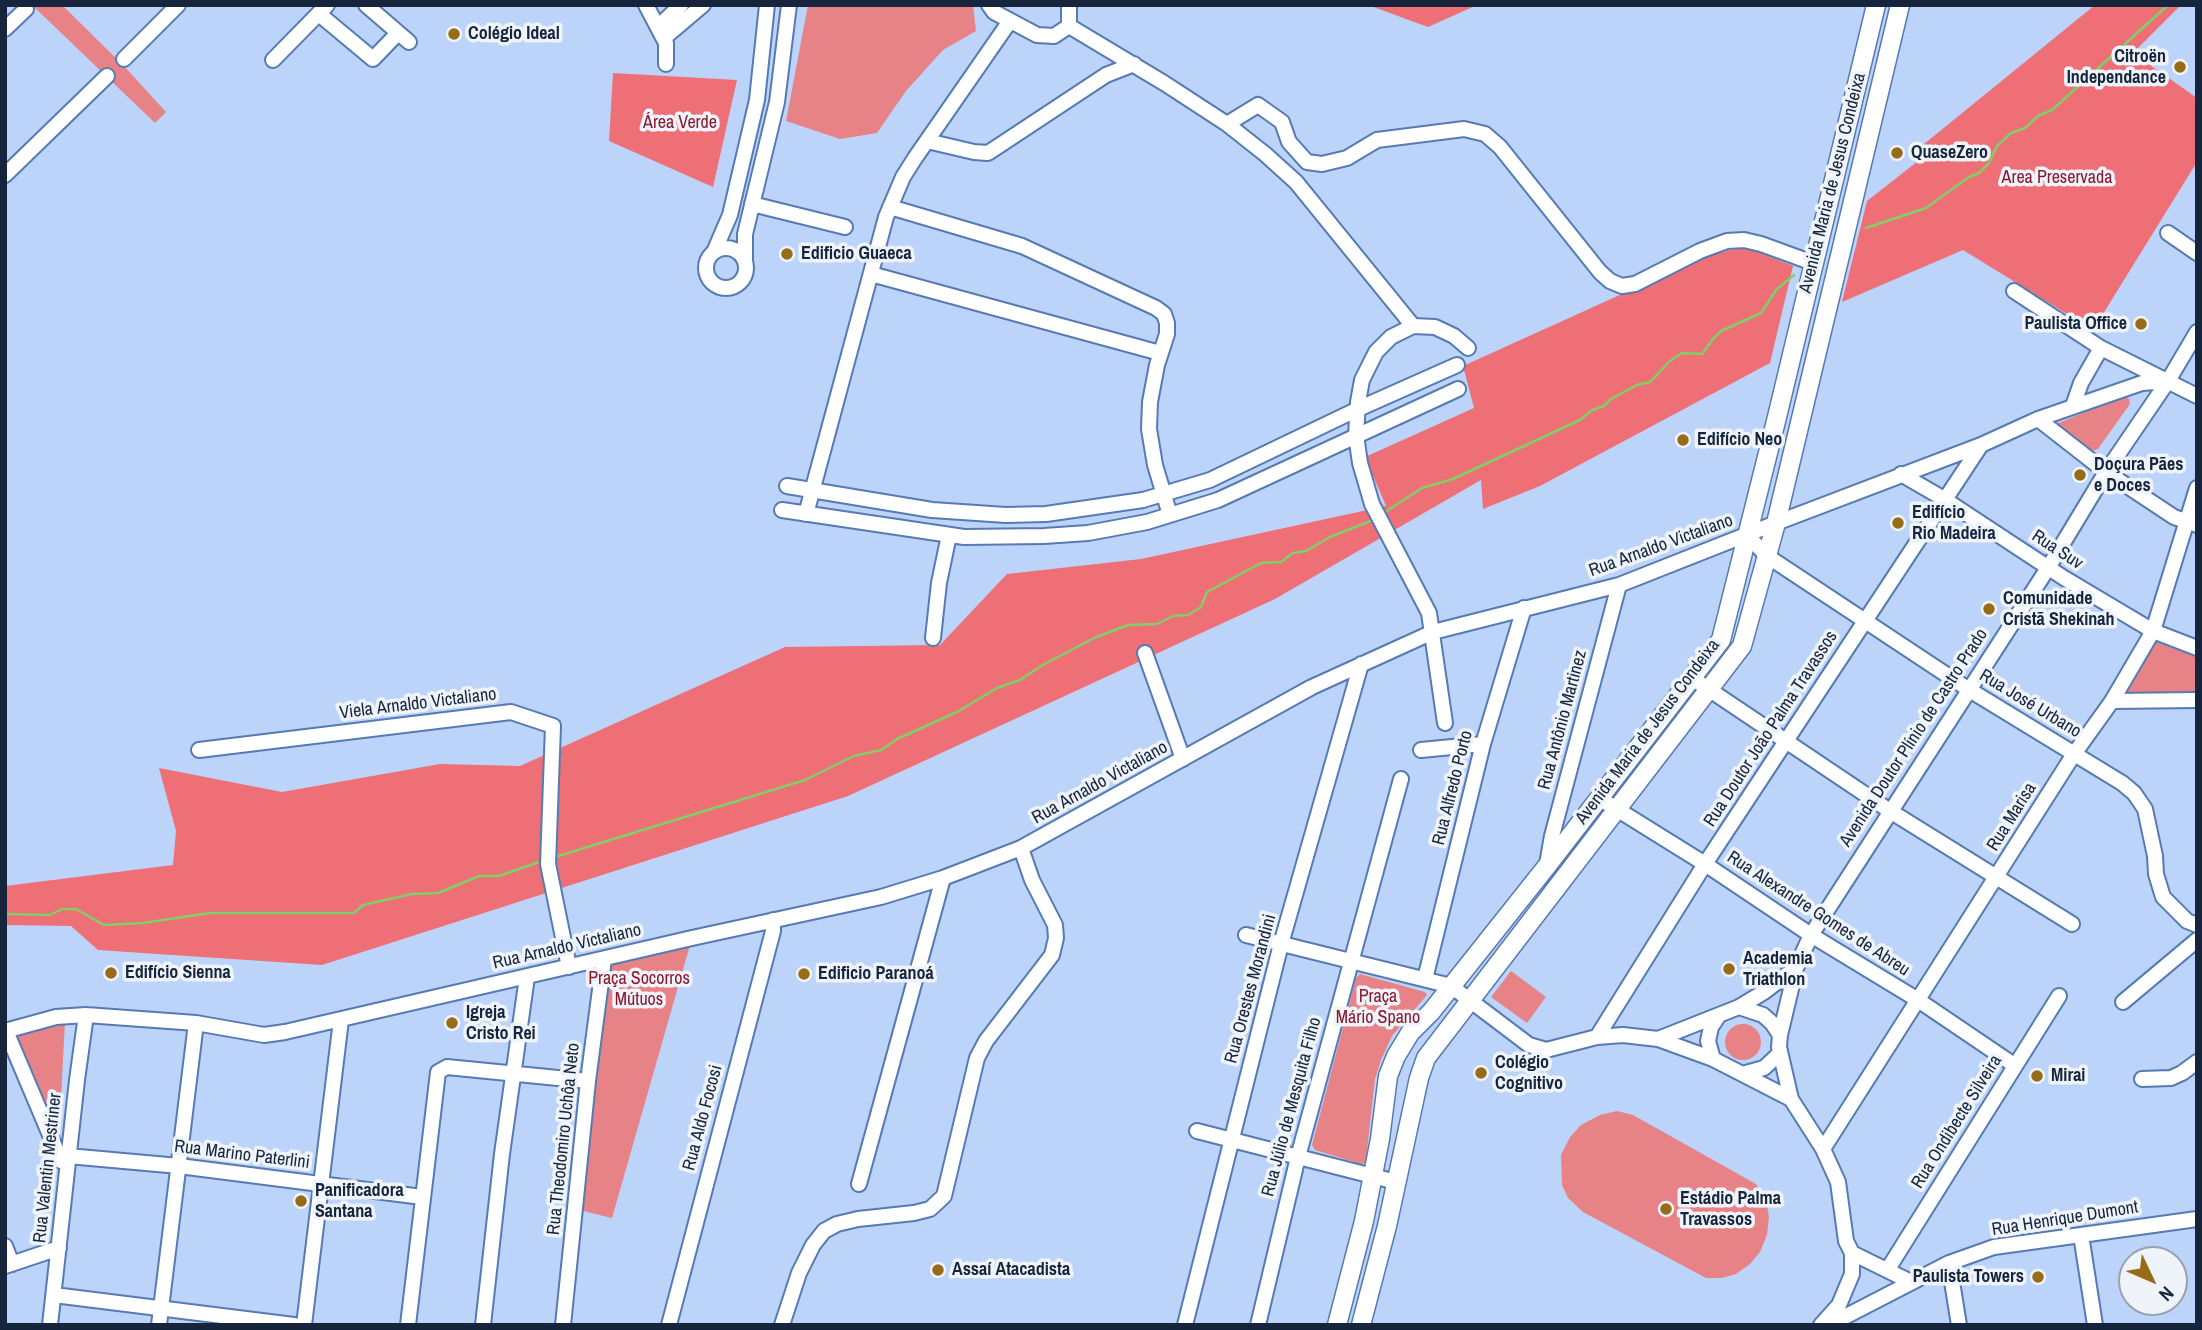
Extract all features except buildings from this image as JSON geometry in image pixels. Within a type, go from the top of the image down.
[{"type":"main road","name":"Avenida Maria de Jesus Condeixa","points":[[1337,1325],[1373,1178],[1388,1076],[1396,1056],[1410,1033],[1431,1012],[1547,866],[1721,640],[1795,346],[1876,5]]},
{"type":"main road","name":"Avenida Maria de Jesus Condeixa","points":[[1361,1325],[1426,1058],[1742,646],[1776,523],[1900,5]]},
{"type":"main road","points":[[1795,346],[1801,350],[1815,352]]},
{"type":"main road","points":[[1777,417],[1782,423],[1782,438],[1789,441],[1796,438]]},
{"type":"street","points":[[124,59],[178,5]]},
{"type":"street","points":[[366,5],[410,42]]},
{"type":"street","points":[[646,5],[661,32],[666,64]]},
{"type":"street","points":[[661,32],[681,5]]},
{"type":"street","points":[[661,32],[703,5]]},
{"type":"street","points":[[714,252],[731,248],[742,254],[747,266],[743,279],[738,284],[725,288],[713,283],[708,277],[706,264],[730,215],[757,100],[767,5]]},
{"type":"street","points":[[745,259],[745,234],[777,102],[789,5]]},
{"type":"street","points":[[989,5],[994,12],[1037,35],[1054,36],[1069,26]]},
{"type":"street","points":[[1069,5],[1069,26]]},
{"type":"street","points":[[5,29],[26,9]]},
{"type":"street","points":[[273,60],[323,10],[373,59],[398,33]]},
{"type":"street","points":[[806,514],[890,207],[903,177],[1010,21]]},
{"type":"street","points":[[1069,26],[1227,124],[1296,182],[1413,326]]},
{"type":"street","points":[[765,27],[785,29]]},
{"type":"street","points":[[1106,75],[1111,51]]},
{"type":"street","points":[[927,141],[988,153],[1106,75],[1134,64]]},
{"type":"street","points":[[5,175],[107,76]]},
{"type":"street","points":[[757,100],[777,102]]},
{"type":"street","points":[[1227,124],[1258,105],[1282,122],[1289,142],[1307,162],[1322,163],[1347,159],[1377,141],[1464,129],[1485,134],[1500,147],[1600,272],[1610,281],[1622,286],[1634,284],[1700,251],[1727,241],[1744,240],[1761,244],[1813,263]]},
{"type":"street","points":[[752,204],[845,228]]},
{"type":"street","points":[[890,207],[1022,246],[1164,314],[1167,334],[1160,353],[1150,402],[1149,429],[1155,465],[1170,516]]},
{"type":"street","points":[[2168,233],[2197,253]]},
{"type":"street","points":[[871,274],[1160,353]]},
{"type":"street","points":[[2014,291],[2101,348],[2197,396]]},
{"type":"street","points":[[1445,723],[1429,612],[1372,504],[1360,463],[1356,435],[1362,380],[1376,352],[1391,337],[1413,326],[1435,327],[1454,336],[1468,348]]},
{"type":"street","name":"Avenida Doutor Plínio de Castro Prado","points":[[1821,1325],[1839,1305],[1852,1274],[1852,1253],[1846,1241],[1838,1182],[1822,1149],[1791,1099],[1780,1053],[1780,1035],[1796,968],[1811,935],[2197,332]]},
{"type":"street","points":[[2073,406],[2081,383],[2101,348]]},
{"type":"street","points":[[787,486],[932,510],[1006,515],[1046,514],[1143,500],[1210,480],[1457,365]]},
{"type":"street","name":"Rua Arnaldo Victaliano","points":[[6,1031],[56,1017],[86,1015],[196,1023],[264,1035],[341,1020],[881,897],[943,878],[1021,848],[1312,687],[1433,632],[1619,585],[1981,445],[2038,419],[2142,383],[2168,381]]},
{"type":"street","points":[[782,510],[949,535],[1002,537],[1088,533],[1147,522],[1219,500],[1458,389]]},
{"type":"street","points":[[2038,419],[2106,472],[2174,517],[2191,523]]},
{"type":"street","name":"Rua Doutor João Palma Travassos","points":[[1597,1037],[1705,863],[1981,445]]},
{"type":"street","name":"Rua Suv","points":[[1901,474],[2153,631],[2197,648]]},
{"type":"street","name":"Rua Marisa","points":[[1822,1149],[2074,754],[2112,701],[2153,631],[2191,523],[2197,488]]},
{"type":"street","points":[[933,638],[939,583],[949,535]]},
{"type":"street","name":"Rua José Urbano","points":[[1747,535],[1767,556],[1968,690],[2134,793],[2145,809],[2156,874],[2164,897],[2187,922],[2197,925]]},
{"type":"street","name":"Rua Antônio Martinez","points":[[1547,866],[1552,836],[1619,585]]},
{"type":"street","name":"Rua Alfredo Porto","points":[[1425,979],[1483,744],[1524,608]]},
{"type":"street","points":[[1145,653],[1183,760]]},
{"type":"street","name":"Rua Orestes Morandini","points":[[1185,1325],[1281,944],[1361,664]]},
{"type":"street","points":[[1692,678],[1890,811],[2072,925]]},
{"type":"street","points":[[2112,701],[2197,700]]},
{"type":"street","name":"Viela Arnaldo Victaliano","points":[[199,750],[511,712],[553,726],[549,860],[569,967]]},
{"type":"street","points":[[1421,750],[1483,744]]},
{"type":"street","name":"Rua Júlio de Mesquita Filho","points":[[1258,1325],[1298,1157],[1401,779]]},
{"type":"street","name":"Rua Alexandre Gomes de Abreu","points":[[1599,797],[1705,863],[1811,935],[1918,1000],[2014,1065]]},
{"type":"street","points":[[782,1325],[799,1273],[813,1245],[824,1231],[837,1224],[858,1219],[930,1209],[944,1196],[976,1058],[1052,954],[1056,938],[1055,925],[1032,880],[1021,848]]},
{"type":"street","points":[[859,1184],[943,878]]},
{"type":"street","name":"Rua Aldo Focosi","points":[[669,1325],[773,931],[772,920]]},
{"type":"street","points":[[1246,935],[1451,986],[1528,1045],[1546,1050],[1597,1037],[1623,1034],[1658,1040],[1713,1059],[1791,1099]]},
{"type":"street","points":[[2123,1002],[2197,940]]},
{"type":"street","name":"Rua Theodomiro Uchôa Neto","points":[[563,1325],[588,1081],[604,959]]},
{"type":"street","points":[[1658,1040],[1739,1007],[1796,968]]},
{"type":"street","points":[[483,1325],[527,977]]},
{"type":"street","name":"Rua Ondibecte Silveira","points":[[1888,1269],[2059,996]]},
{"type":"street","points":[[1739,1007],[1763,1015],[1780,1035]]},
{"type":"street","name":"Rua Valentin Mestriner","points":[[50,1325],[67,1172],[64,1156],[86,1015]]},
{"type":"street","points":[[1713,1059],[1708,1041],[1711,1027],[1719,1015]]},
{"type":"street","points":[[303,1325],[341,1020]]},
{"type":"street","points":[[159,1325],[196,1023]]},
{"type":"street","points":[[6,1031],[64,1156]]},
{"type":"street","points":[[1742,1074],[1764,1068],[1780,1053]]},
{"type":"street","points":[[2142,1079],[2171,1078],[2197,1062]]},
{"type":"street","points":[[408,1325],[438,1072],[447,1067],[588,1081]]},
{"type":"street","points":[[1197,1131],[1396,1182]]},
{"type":"street","name":"Rua Marino Paterlini","points":[[64,1156],[179,1166],[422,1197]]},
{"type":"street","name":"Rua Henrique Dumont","points":[[1829,1325],[1949,1263],[1994,1247],[2197,1219]]},
{"type":"street","points":[[2081,1235],[2095,1325]]},
{"type":"street","points":[[5,1245],[9,1265],[59,1248]]},
{"type":"street","points":[[1852,1253],[1911,1282]]},
{"type":"street","points":[[1949,1263],[1959,1325]]},
{"type":"street","points":[[54,1296],[294,1325]]},
{"type":"green space","points":[[32,5],[62,5],[166,112],[155,123]]},
{"type":"green space","points":[[808,5],[973,5],[976,31],[943,50],[906,91],[877,133],[840,139],[786,121]]},
{"type":"green space","points":[[1368,5],[1477,5],[1428,27]]},
{"type":"green space","name":"Area Preservada","points":[[2095,5],[2181,5],[2133,53],[2197,98],[2197,162],[2093,330],[1963,250],[1842,302],[1867,201],[1918,161],[1913,153]]},
{"type":"green space","name":"Área Verde","points":[[613,73],[737,80],[713,187],[609,141]]},
{"type":"green space","points":[[1745,247],[1793,266],[1770,363],[1540,486],[1483,509],[1481,480],[1275,599],[848,796],[322,965],[98,950],[71,926],[5,925],[5,886],[173,865],[176,831],[159,768],[282,792],[440,764],[520,766],[785,647],[940,645],[1007,574],[1141,559],[1386,506],[1365,457],[1474,408],[1463,366],[1708,255]]},
{"type":"green space","points":[[2125,396],[2130,404],[2098,449],[2092,451],[2056,427],[2056,424]]},
{"type":"green space","points":[[2156,642],[2197,657],[2197,697],[2122,698]]},
{"type":"green space","name":"Praça Socorros Mútuos","points":[[692,938],[612,1218],[575,1209],[604,959]]},
{"type":"green space","points":[[1511,971],[1546,997],[1527,1023],[1491,997]]},
{"type":"green space","name":"Praça Mário Spano","points":[[1360,974],[1425,992],[1427,995],[1392,1036],[1381,1060],[1375,1079],[1366,1159],[1365,1163],[1361,1164],[1315,1150],[1312,1145],[1356,978]]},
{"type":"green space","points":[[65,1021],[59,1137],[54,1140],[49,1137],[17,1036]]},
{"type":"green space","points":[[1743,1024],[1755,1030],[1761,1042],[1755,1054],[1743,1060],[1731,1054],[1725,1042],[1731,1030]]},
{"type":"green space","points":[[1617,1111],[1633,1115],[1756,1184],[1766,1200],[1769,1217],[1767,1235],[1760,1252],[1750,1264],[1736,1274],[1722,1278],[1706,1278],[1583,1212],[1568,1198],[1562,1185],[1561,1155],[1570,1137],[1581,1125],[1600,1115]]},
{"type":"waterway","points":[[1866,228],[1926,208],[1969,177],[1979,173],[1989,163],[1997,146],[2011,133],[2025,128],[2038,116],[2052,110],[2168,5]]},
{"type":"waterway","points":[[1382,514],[1422,488],[1453,479],[1580,420],[1611,399],[1637,385],[1650,382],[1670,361],[1682,353],[1702,354],[1721,331],[1761,313],[1777,289],[1794,275]]},
{"type":"waterway","points":[[555,857],[805,780],[854,756],[881,750],[897,739],[957,712],[997,688],[1020,680],[1094,638],[1128,625],[1157,624],[1173,616],[1188,615],[1201,607],[1207,592],[1261,563],[1281,562],[1293,553],[1306,551],[1330,537],[1373,520]]},
{"type":"waterway","points":[[5,914],[50,915],[62,909],[76,909],[104,925],[143,923],[210,913],[354,913],[363,905],[412,894],[438,893],[479,876],[499,876],[542,861]]},
{"type":"place","name":"Colégio Ideal","points":[[454,34]]},
{"type":"place","name":"Citroën Independance","points":[[2180,67]]},
{"type":"place","name":"QuaseZero","points":[[1897,153]]},
{"type":"place","name":"Edificio Guaeca","points":[[787,254]]},
{"type":"place","name":"Paulista Office","points":[[2141,324]]},
{"type":"place","name":"Edifício Neo","points":[[1683,440]]},
{"type":"place","name":"Doçura Pães e Doces","points":[[2080,475]]},
{"type":"place","name":"Edifício Rio Madeira","points":[[1898,523]]},
{"type":"place","name":"Comunidade Cristã Shekinah","points":[[1989,609]]},
{"type":"place","name":"Academia Triathlon","points":[[1729,969]]},
{"type":"place","name":"Edifício Sienna","points":[[111,973]]},
{"type":"place","name":"Edificio Paranoá","points":[[804,974]]},
{"type":"place","name":"Igreja Cristo Rei","points":[[452,1023]]},
{"type":"place","name":"Colégio Cognitivo","points":[[1481,1073]]},
{"type":"place","name":"Mirai","points":[[2037,1076]]},
{"type":"place","name":"Panificadora Santana","points":[[301,1201]]},
{"type":"place","name":"Estádio Palma Travassos","points":[[1666,1209]]},
{"type":"place","name":"Assaí Atacadista","points":[[938,1270]]},
{"type":"place","name":"Paulista Towers","points":[[2038,1277]]}]
